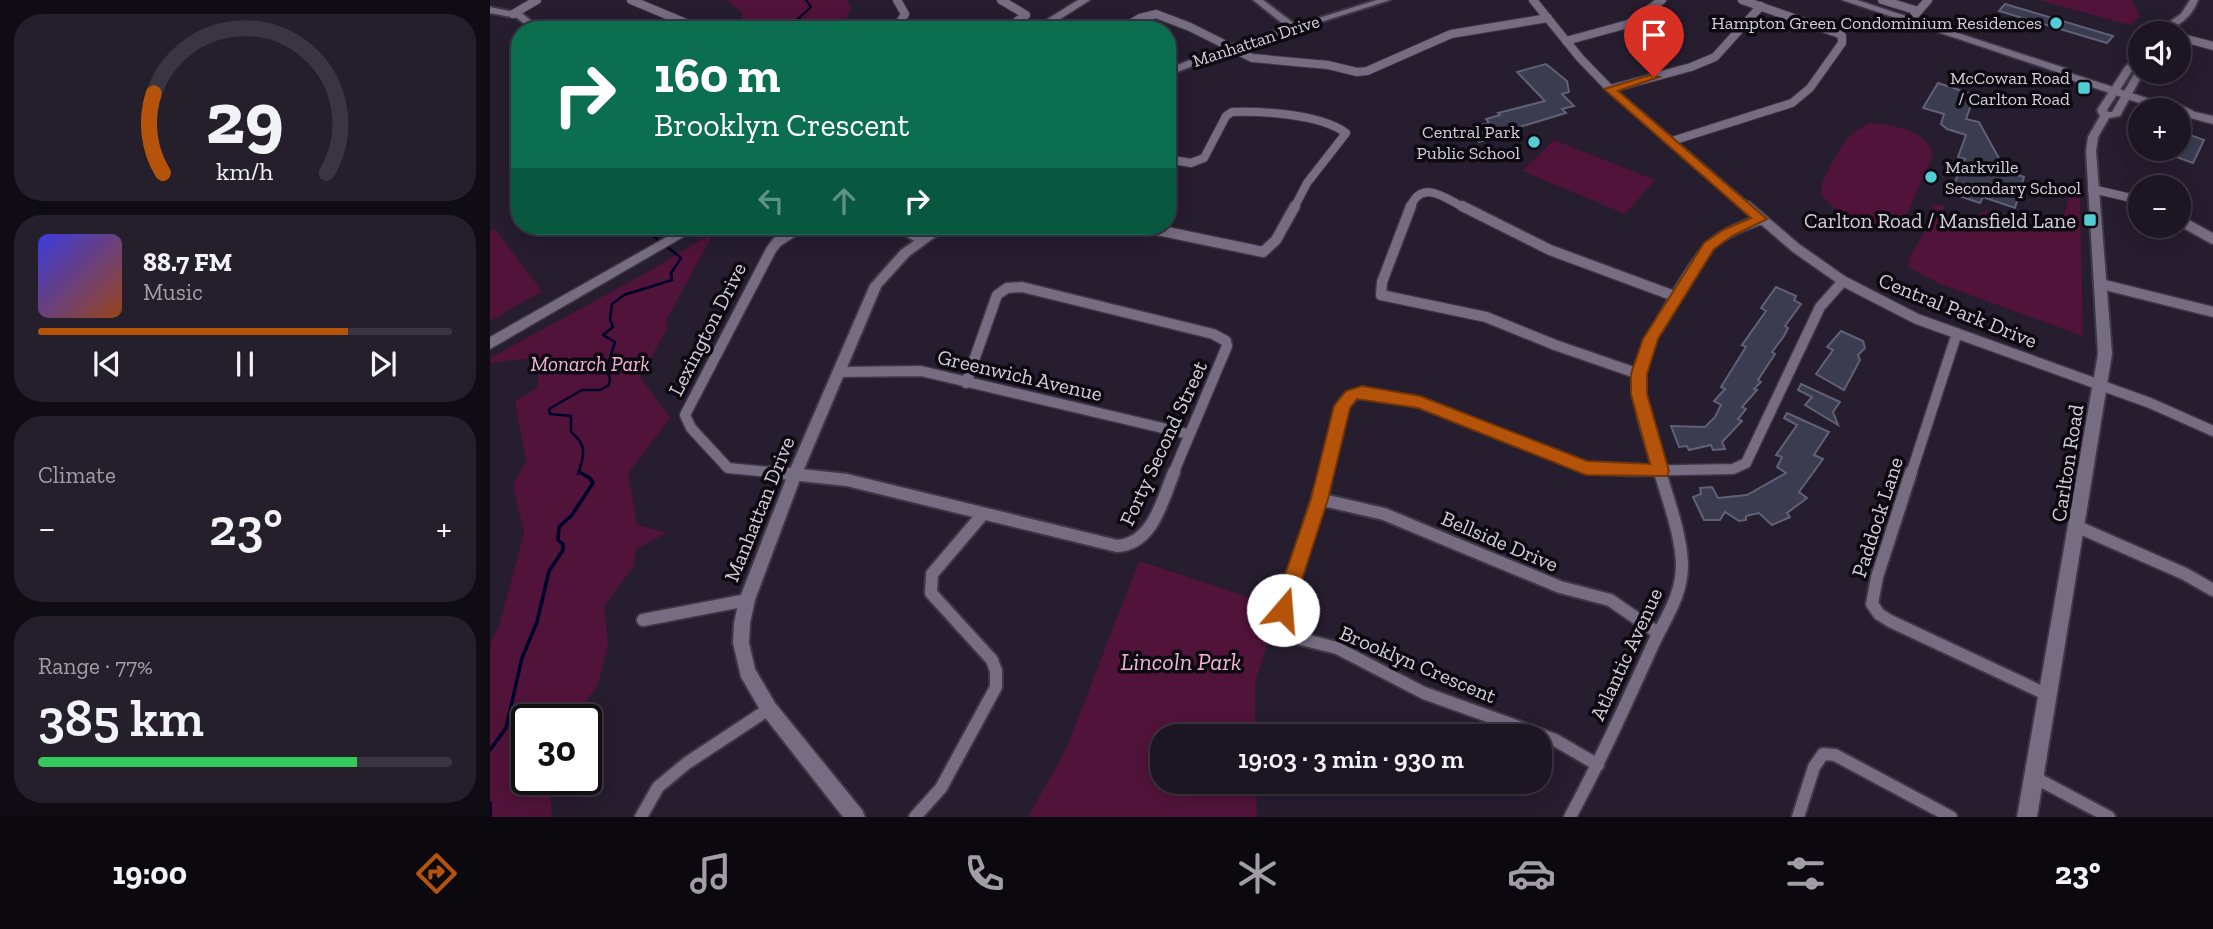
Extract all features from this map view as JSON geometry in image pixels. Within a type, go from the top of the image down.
[{"type":"main road","points":[[1050,21],[1085,0]]},
{"type":"main road","points":[[1847,0],[2064,71],[2066,75],[2115,87],[2142,98]]},
{"type":"main road","points":[[2128,92],[2152,98]]},
{"type":"main road","points":[[2191,114],[2213,120]]},
{"type":"main road","points":[[490,344],[679,235]]},
{"type":"street","points":[[513,14],[537,0]]},
{"type":"street","points":[[631,0],[681,21]]},
{"type":"street","points":[[897,0],[905,14],[903,21]]},
{"type":"street","points":[[1001,0],[1027,15],[1018,21]]},
{"type":"street","points":[[1257,0],[1294,28]]},
{"type":"street","name":"Manhattan Drive","points":[[1176,70],[1230,48],[1369,2],[1386,0]]},
{"type":"street","name":"Central Park Drive","points":[[1533,0],[1610,89],[1761,219],[1843,281],[1894,309],[2168,410],[2213,431]]},
{"type":"street","points":[[1566,41],[1629,25],[1644,17],[1662,0]]},
{"type":"street","points":[[1672,141],[1792,103],[1810,88],[1842,43],[1842,36],[1837,33],[1742,0]]},
{"type":"street","points":[[1882,0],[1918,11]]},
{"type":"street","points":[[1910,21],[1928,0]]},
{"type":"street","points":[[2179,21],[2191,9],[2194,0]]},
{"type":"street","points":[[1610,89],[1691,67],[1715,57],[1761,6]]},
{"type":"street","points":[[490,10],[513,14],[524,21]]},
{"type":"street","points":[[1135,21],[1156,14],[1174,21]]},
{"type":"street","points":[[1176,22],[1252,58],[1328,65],[1357,72],[1367,71],[1457,32],[1548,18]]},
{"type":"street","points":[[2191,40],[2213,46]]},
{"type":"street","points":[[2115,87],[2128,71]]},
{"type":"street","points":[[2128,92],[2133,84]]},
{"type":"street","name":"Carlton Road","points":[[2105,116],[2102,110],[2115,87]]},
{"type":"street","name":"Carlton Road","points":[[2027,817],[2078,527],[2105,354],[2090,160],[2093,137],[2105,116],[2116,114],[2128,92]]},
{"type":"street","points":[[1176,160],[1191,163],[1204,158],[1226,116],[1232,112],[1317,120],[1338,126],[1346,133],[1307,183],[1276,240],[1263,252],[1176,235]]},
{"type":"street","points":[[2092,189],[2128,197]]},
{"type":"street","points":[[1639,374],[1564,349],[1486,317],[1381,295],[1382,282],[1414,197],[1421,192],[1436,193],[1550,250],[1676,297]]},
{"type":"street","name":"Atlantic Avenue","points":[[1570,817],[1598,765],[1658,633],[1672,612],[1679,588],[1682,567],[1679,538],[1641,408],[1639,374],[1651,339],[1709,246],[1728,233],[1761,219]]},
{"type":"street","points":[[2191,227],[2213,239]]},
{"type":"street","name":"Lexington Drive","points":[[789,235],[777,243],[755,275],[685,415],[691,428],[728,468],[795,474]]},
{"type":"street","points":[[913,235],[923,240]]},
{"type":"street","name":"Manhattan Drive","points":[[855,817],[769,709],[747,671],[743,652],[743,623],[747,600],[795,474],[876,285],[894,263],[930,235]]},
{"type":"street","name":"Brooklyn Crescent","points":[[1598,765],[1555,740],[1424,693],[1337,648],[1293,637],[1285,630],[1281,621],[1283,610],[1319,499],[1344,401],[1362,392],[1420,402],[1586,468],[1661,471],[1733,469],[1746,463],[1820,307],[1843,281]]},
{"type":"street","points":[[2101,284],[2213,312]]},
{"type":"street","name":"Forty Second Street","points":[[795,474],[847,480],[1117,546],[1138,543],[1151,526],[1188,434],[1225,355],[1226,341],[1213,334],[1051,293],[1013,287],[998,295],[966,383]]},
{"type":"street","name":"Paddock Lane","points":[[1957,333],[1877,578],[1872,604],[1879,614],[1890,621],[2048,695]]},
{"type":"street","name":"Greenwich Avenue","points":[[840,372],[911,370],[1188,434]]},
{"type":"street","name":"Bellside Drive","points":[[1319,499],[1392,517],[1560,587],[1610,600],[1658,633]]},
{"type":"street","points":[[915,817],[930,803],[949,778],[958,755],[998,682],[992,660],[932,593],[932,574],[983,514]]},
{"type":"street","points":[[2078,527],[2185,574],[2213,590]]},
{"type":"street","points":[[643,620],[747,600]]},
{"type":"street","points":[[640,817],[658,787],[677,771],[769,709]]},
{"type":"street","points":[[1798,817],[1814,767],[1823,754],[1835,755],[1951,817]]},
{"type":"street","points":[[2034,777],[2109,817]]},
{"type":"green space","points":[[727,0],[847,0],[851,7],[845,21],[742,21],[743,13]]},
{"type":"green space","points":[[2039,0],[2132,0],[2140,17],[2128,21],[2128,25]]},
{"type":"green space","points":[[1872,123],[1899,127],[1917,134],[1930,147],[1933,155],[1907,214],[1885,223],[1849,217],[1821,194],[1821,185],[1840,148],[1854,133]]},
{"type":"green space","points":[[1554,140],[1655,180],[1625,214],[1522,171]]},
{"type":"green space","points":[[2068,191],[2080,195],[2083,336],[1940,284],[1908,267],[1910,256],[1926,229],[1932,205],[1945,205],[1939,220],[1972,231],[1980,213],[1987,211],[2040,226],[2051,222],[2062,223],[2069,196],[2063,194]]},
{"type":"green space","points":[[494,228],[542,291],[490,321],[490,231]]},
{"type":"green space","name":"Monarch Park","points":[[712,235],[666,321],[668,327],[640,377],[670,418],[628,474],[637,525],[667,533],[636,549],[634,566],[604,606],[608,644],[598,684],[584,704],[511,704],[511,795],[550,795],[552,817],[490,817],[490,644],[500,623],[524,532],[513,485],[526,461],[515,401],[537,388],[540,357],[490,363],[490,358]]},
{"type":"green space","name":"Lincoln Park","points":[[1139,561],[1279,607],[1255,682],[1255,724],[1150,724],[1150,794],[1256,794],[1257,817],[1028,817],[1066,749]]},
{"type":"building","name":"Hampton Green Condominium Residences","points":[[2005,4],[2113,36],[2107,43],[1999,11]]},
{"type":"building","name":"Central Park Public School","points":[[1546,64],[1567,81],[1569,92],[1562,94],[1574,106],[1562,109],[1566,113],[1479,142],[1468,128],[1489,123],[1486,119],[1500,115],[1498,113],[1545,101],[1517,72]]},
{"type":"building","name":"Markville Secondary School","points":[[1938,83],[1975,95],[1966,119],[1979,122],[2006,171],[2024,177],[2015,208],[1983,197],[1980,203],[1950,193],[1965,159],[1958,157],[1966,135],[1947,129],[1941,124],[1944,114],[1923,108]]},
{"type":"building","points":[[2191,135],[2204,140],[2193,163],[2187,161],[2191,161]]},
{"type":"building","points":[[1776,287],[1796,296],[1794,300],[1801,304],[1785,326],[1788,328],[1758,380],[1761,382],[1754,389],[1757,390],[1742,407],[1746,409],[1738,419],[1742,421],[1722,442],[1725,449],[1713,450],[1711,445],[1689,450],[1687,446],[1679,447],[1671,426],[1705,427],[1715,417],[1721,405],[1714,401],[1725,389],[1721,387],[1746,347],[1742,345],[1766,311],[1761,308]]},
{"type":"building","points":[[1841,331],[1863,341],[1865,348],[1858,355],[1860,360],[1844,390],[1816,374],[1833,350],[1827,347]]},
{"type":"building","points":[[1801,384],[1840,402],[1833,412],[1838,425],[1805,405],[1812,397],[1798,390]]},
{"type":"building","points":[[1787,413],[1829,432],[1814,455],[1823,459],[1799,492],[1807,498],[1787,513],[1790,517],[1772,525],[1759,513],[1739,521],[1725,512],[1720,520],[1704,520],[1693,497],[1701,494],[1700,488],[1712,487],[1718,498],[1747,495],[1786,473],[1777,467],[1782,457],[1776,455],[1797,425],[1784,418]]},
{"type":"waterway","points":[[796,21],[811,7],[806,0]]},
{"type":"waterway","points":[[653,235],[659,241]]},
{"type":"waterway","points":[[578,474],[583,452],[580,442],[571,432],[571,416],[550,414],[549,409],[582,390],[600,390],[609,385],[610,378],[606,370],[615,342],[603,335],[613,327],[610,319],[612,304],[624,295],[672,280],[671,273],[681,258],[665,245]]},
{"type":"waterway","points":[[490,750],[506,728],[522,658],[537,622],[549,571],[563,550],[563,544],[558,540],[559,527],[572,515],[593,483],[579,472]]},
{"type":"waterway","points":[[490,803],[490,816]]},
{"type":"place","name":"Hampton Green Condominium Residences","points":[[2056,23]]},
{"type":"place","name":"McCowan Road / Carlton Road","points":[[2084,88]]},
{"type":"place","name":"Central Park Public School","points":[[1534,142]]},
{"type":"place","name":"Markville Secondary School","points":[[1931,177]]},
{"type":"place","name":"Carlton Road / Mansfield Lane","points":[[2090,220]]},
{"type":"route","points":[[1283,610],[1319,499],[1342,406],[1352,395],[1362,392],[1420,402],[1586,468],[1606,471],[1661,471],[1651,445],[1639,394],[1639,374],[1651,339],[1709,246],[1728,233],[1761,219],[1610,89],[1654,77]]}]
